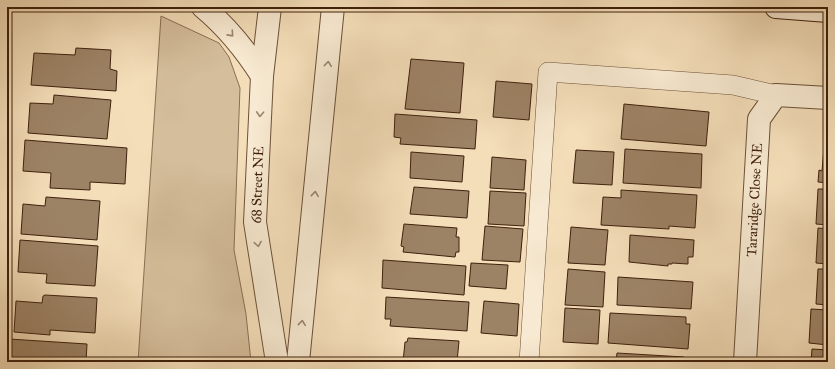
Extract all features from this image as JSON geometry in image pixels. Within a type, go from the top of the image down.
[{"type":"street","points":[[203,7],[220,21],[245,49],[262,76]]},
{"type":"street","name":"68 Street NE","points":[[270,7],[262,76],[255,222],[277,362]]},
{"type":"street","points":[[298,362],[333,7]]},
{"type":"street","points":[[776,7],[828,11]]},
{"type":"street","points":[[776,95],[828,98]]},
{"type":"street","name":"Tararidge Close NE","points":[[745,362],[759,119],[776,95]]},
{"type":"lane","points":[[529,362],[548,72],[734,85],[776,95]]},
{"type":"shaded area","points":[[161,16],[219,43],[229,57],[240,88],[234,250],[246,314],[251,362],[138,362]]},
{"type":"building","points":[[76,48],[111,50],[110,69],[117,71],[116,91],[31,85],[34,53],[75,55]]},
{"type":"building","points":[[411,59],[464,63],[460,113],[405,109]]},
{"type":"building","points":[[496,81],[532,84],[529,120],[493,117]]},
{"type":"building","points":[[54,95],[111,100],[107,139],[28,133],[30,103],[53,104]]},
{"type":"building","points":[[624,104],[709,112],[706,146],[621,139]]},
{"type":"building","points":[[395,114],[477,120],[475,149],[400,144],[401,138],[394,137]]},
{"type":"building","points":[[25,140],[127,148],[125,184],[90,182],[90,190],[50,188],[51,173],[23,171]]},
{"type":"building","points":[[824,148],[828,148],[828,183],[818,182],[819,170],[822,171]]},
{"type":"building","points":[[625,149],[702,154],[701,188],[623,183]]},
{"type":"building","points":[[576,150],[614,152],[612,185],[573,183]]},
{"type":"building","points":[[411,152],[464,156],[462,182],[410,178]]},
{"type":"building","points":[[492,157],[526,160],[524,190],[490,188]]},
{"type":"building","points":[[414,187],[469,191],[467,218],[410,214]]},
{"type":"building","points":[[818,189],[828,189],[828,225],[816,224]]},
{"type":"building","points":[[621,190],[697,195],[695,228],[669,226],[669,229],[601,225],[603,197],[621,198]]},
{"type":"building","points":[[490,191],[526,193],[524,226],[488,224]]},
{"type":"building","points":[[46,197],[100,201],[97,240],[21,234],[23,204],[45,206]]},
{"type":"building","points":[[404,224],[457,228],[456,237],[459,237],[459,252],[456,252],[455,257],[403,252],[404,247],[401,246]]},
{"type":"building","points":[[485,226],[523,229],[520,262],[482,260]]},
{"type":"building","points":[[571,227],[608,230],[605,265],[568,263]]},
{"type":"building","points":[[818,228],[828,229],[828,264],[816,263]]},
{"type":"building","points":[[630,235],[694,240],[693,257],[688,257],[688,264],[672,263],[668,264],[668,266],[629,262]]},
{"type":"building","points":[[20,240],[98,246],[95,286],[46,283],[47,274],[18,272]]},
{"type":"building","points":[[383,260],[466,266],[464,295],[382,288]]},
{"type":"building","points":[[471,263],[508,265],[506,289],[469,286]]},
{"type":"building","points":[[568,269],[605,272],[603,307],[565,305]]},
{"type":"building","points":[[818,269],[828,269],[828,305],[816,304]]},
{"type":"building","points":[[618,277],[693,282],[691,309],[617,305]]},
{"type":"building","points":[[43,296],[97,298],[95,333],[50,330],[50,335],[14,332],[16,301],[42,303]]},
{"type":"building","points":[[386,297],[469,302],[467,331],[390,326],[391,319],[385,319]]},
{"type":"building","points":[[484,301],[519,304],[517,336],[481,333]]},
{"type":"building","points":[[565,308],[600,310],[598,344],[563,342]]},
{"type":"building","points":[[811,309],[828,310],[828,345],[809,343]]},
{"type":"building","points":[[610,313],[686,317],[686,324],[690,324],[688,349],[608,343]]},
{"type":"building","points":[[408,338],[459,341],[457,362],[403,362],[405,342],[407,342]]},
{"type":"building","points":[[9,339],[87,344],[86,362],[7,362]]},
{"type":"building","points":[[812,349],[828,350],[828,362],[811,362]]},
{"type":"building","points":[[617,353],[684,357],[684,362],[616,362]]}]
